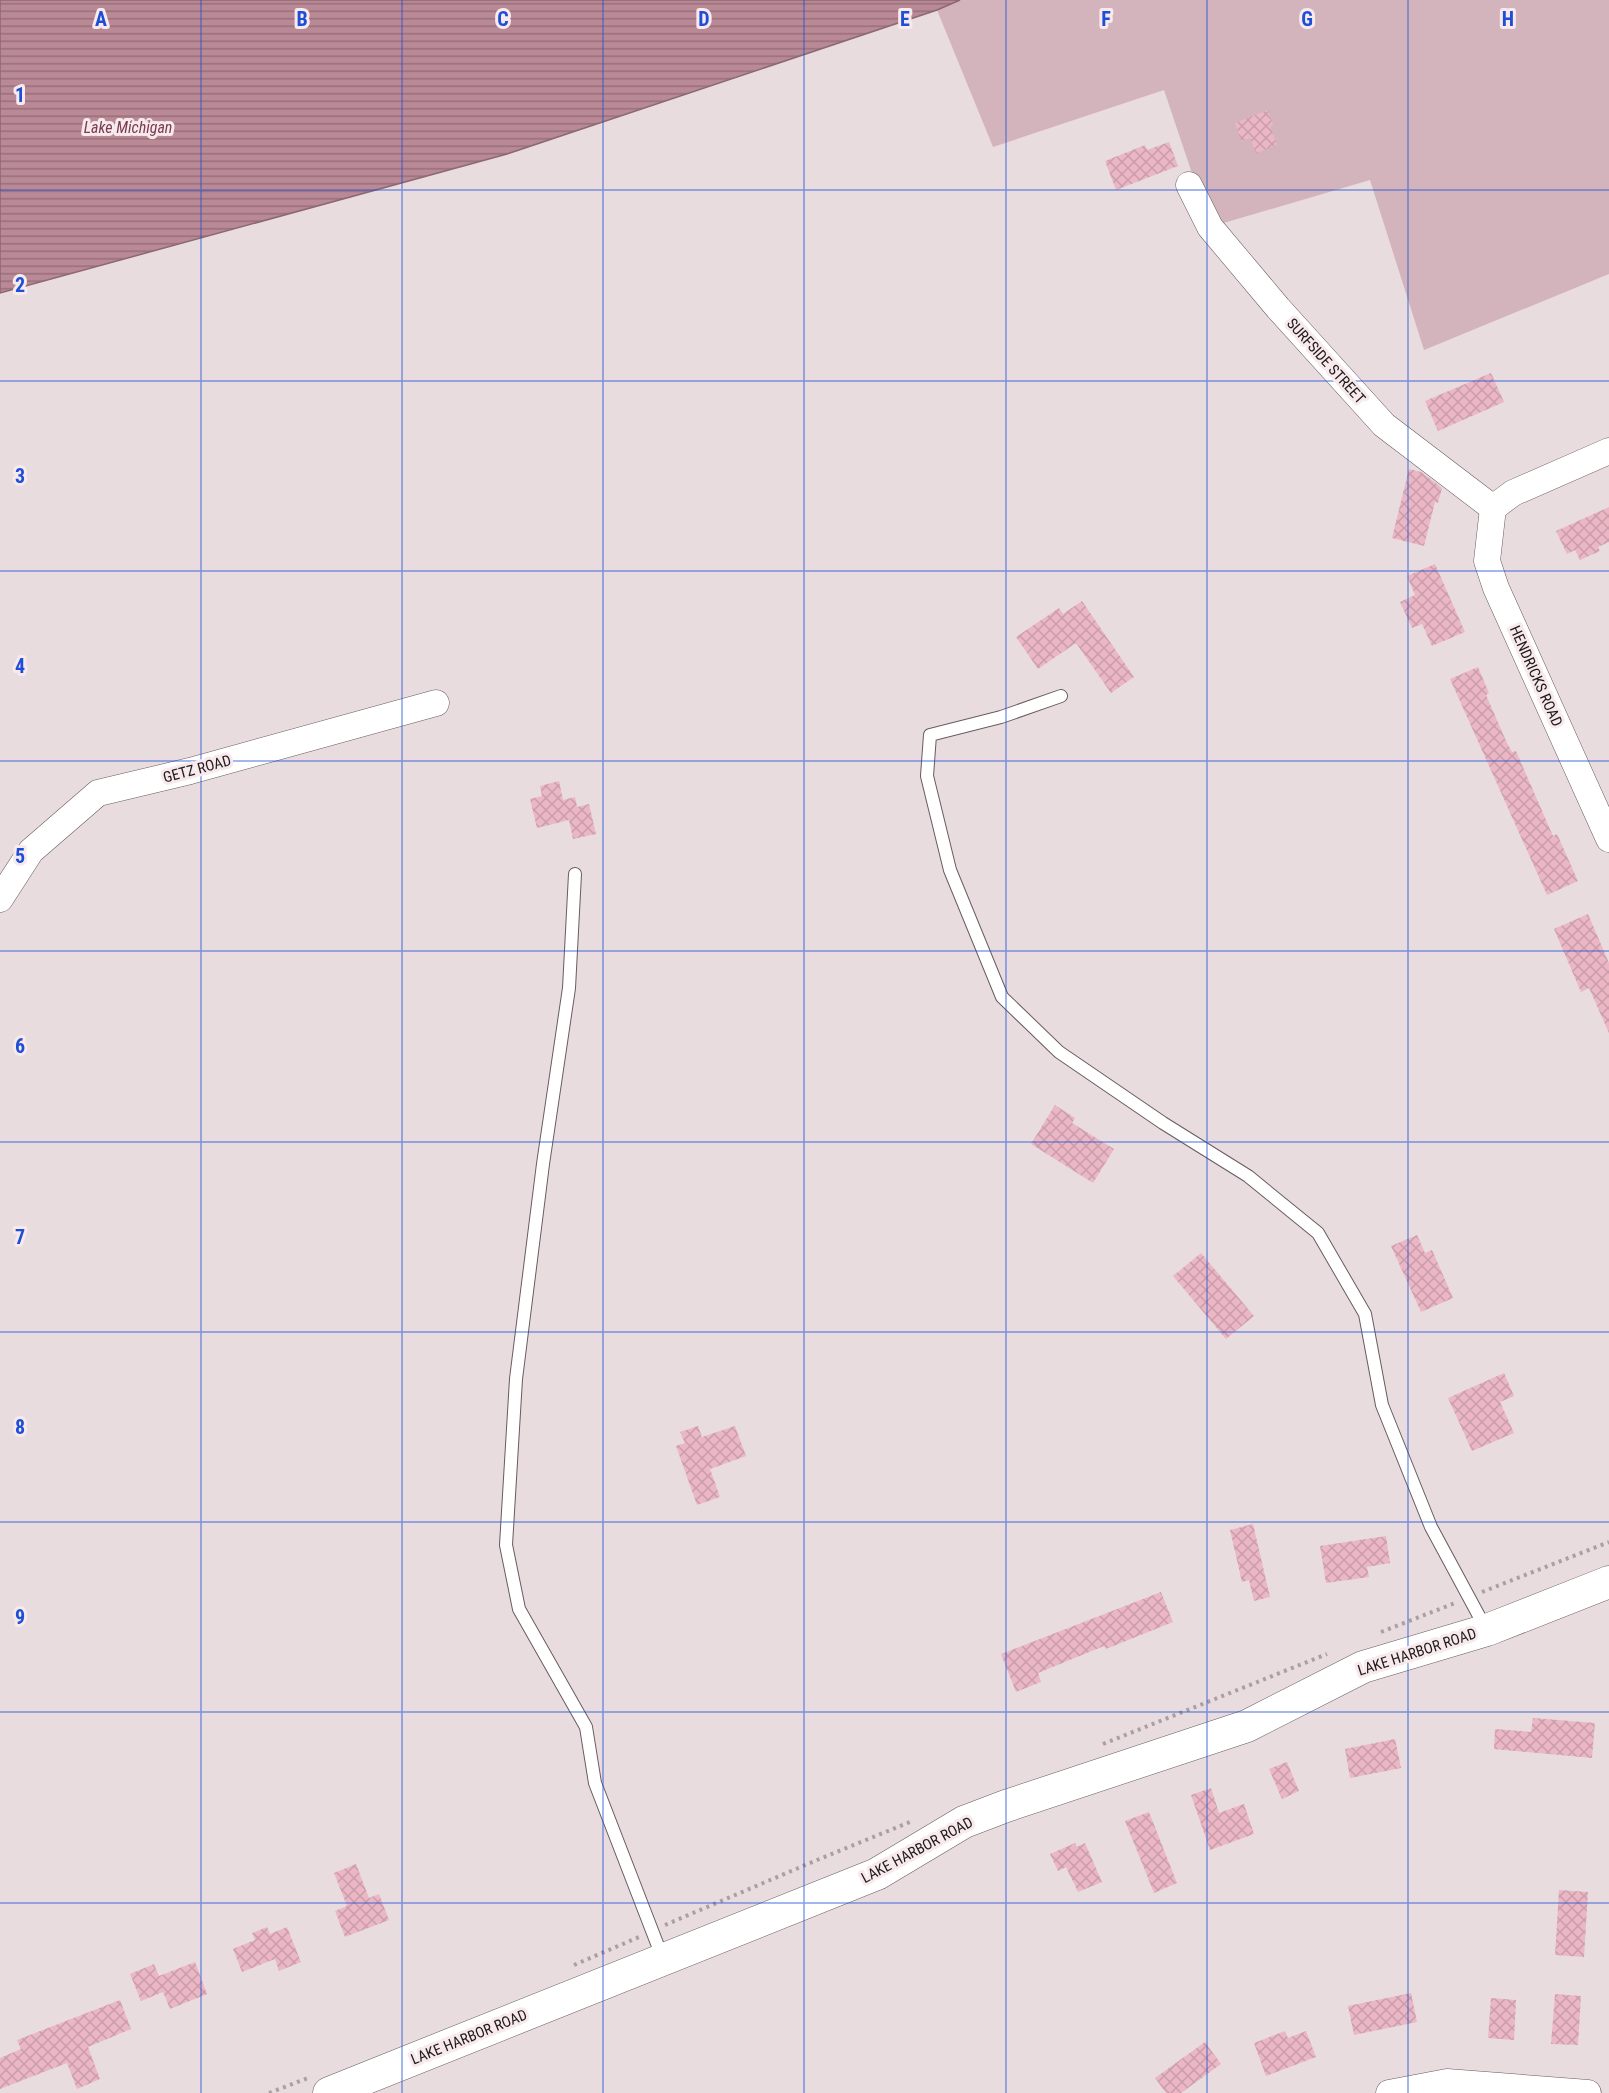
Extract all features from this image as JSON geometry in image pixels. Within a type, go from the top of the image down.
[{"type":"street","name":"SURFSIDE STREET","points":[[1189,185],[1210,227],[1278,308],[1384,425],[1493,508]]},
{"type":"street","points":[[1493,508],[1513,493],[1609,451]]},
{"type":"street","name":"HENDRICKS ROAD","points":[[1493,508],[1487,561],[1496,588],[1609,839]]},
{"type":"street","name":"GETZ ROAD","points":[[0,899],[31,850],[98,793],[190,771],[436,703]]},
{"type":"street","name":"LAKE HARBOR ROAD","points":[[329,2093],[386,2081],[664,1959],[877,1874],[964,1822],[1017,1802],[1246,1726],[1363,1667],[1487,1630],[1609,1582]]},
{"type":"street","points":[[1389,2093],[1447,2082],[1588,2093]]},
{"type":"lane","points":[[1060,696],[1001,717],[930,735],[927,776],[950,870],[1002,997],[1059,1052],[1163,1123],[1248,1176],[1318,1233],[1365,1314],[1382,1405],[1431,1527],[1487,1630]]},
{"type":"lane","points":[[575,874],[569,988],[543,1164],[516,1378],[506,1545],[519,1609],[586,1727],[595,1783],[664,1959]]},
{"type":"shaded area","points":[[960,0],[1609,0],[1609,274],[1424,350],[1370,180],[1210,227],[1164,90],[993,147],[937,10]]},
{"type":"water","name":"Lake Michigan","points":[[0,0],[960,0],[937,10],[507,154],[0,293]]},
{"type":"building","points":[[1268,110],[1273,125],[1270,126],[1277,145],[1256,153],[1250,138],[1241,141],[1235,123]]},
{"type":"building","points":[[1169,142],[1178,166],[1116,190],[1105,161],[1145,145],[1147,150]]},
{"type":"building","points":[[1491,373],[1504,402],[1438,431],[1425,401]]},
{"type":"building","points":[[1409,469],[1421,472],[1442,488],[1438,503],[1435,502],[1424,546],[1392,538]]},
{"type":"building","points":[[1609,507],[1609,542],[1598,547],[1600,551],[1580,560],[1575,550],[1567,554],[1556,531]]},
{"type":"building","points":[[1435,564],[1465,632],[1432,646],[1422,624],[1412,628],[1400,602],[1415,595],[1407,576]]},
{"type":"building","points":[[1082,601],[1134,677],[1111,693],[1076,643],[1038,669],[1016,637],[1059,608],[1063,614]]},
{"type":"building","points":[[1478,667],[1489,693],[1486,695],[1507,743],[1512,752],[1516,751],[1553,836],[1557,834],[1578,881],[1547,895],[1450,679]]},
{"type":"building","points":[[559,781],[563,800],[575,797],[577,807],[589,804],[596,834],[573,839],[569,820],[537,828],[530,799],[542,796],[540,786]]},
{"type":"building","points":[[1588,914],[1609,963],[1609,1033],[1589,988],[1581,992],[1554,929]]},
{"type":"building","points":[[1055,1105],[1075,1118],[1072,1123],[1114,1149],[1093,1183],[1031,1144]]},
{"type":"building","points":[[1417,1235],[1425,1253],[1432,1250],[1453,1298],[1421,1312],[1391,1246]]},
{"type":"building","points":[[1201,1253],[1254,1316],[1226,1339],[1173,1276]]},
{"type":"building","points":[[1504,1373],[1514,1396],[1500,1402],[1514,1433],[1472,1451],[1448,1398]]},
{"type":"building","points":[[698,1426],[702,1437],[735,1426],[746,1456],[710,1469],[720,1497],[697,1505],[676,1446],[685,1443],[680,1432]]},
{"type":"building","points":[[1253,1524],[1270,1597],[1254,1601],[1249,1580],[1242,1582],[1230,1530]]},
{"type":"building","points":[[1386,1536],[1390,1563],[1367,1567],[1369,1577],[1326,1583],[1320,1546]]},
{"type":"building","points":[[1161,1592],[1173,1622],[1106,1649],[1104,1646],[1038,1673],[1041,1682],[1016,1692],[1001,1654]]},
{"type":"building","points":[[1533,1718],[1595,1723],[1592,1758],[1494,1749],[1495,1729],[1531,1732]]},
{"type":"building","points":[[1395,1739],[1401,1768],[1350,1778],[1345,1749]]},
{"type":"building","points":[[1287,1762],[1299,1791],[1282,1799],[1269,1769]]},
{"type":"building","points":[[1211,1788],[1219,1813],[1244,1804],[1254,1834],[1210,1850],[1191,1795]]},
{"type":"building","points":[[1149,1812],[1177,1883],[1154,1893],[1125,1821]]},
{"type":"building","points":[[1075,1843],[1077,1847],[1085,1843],[1102,1882],[1078,1892],[1066,1867],[1058,1871],[1050,1854]]},
{"type":"building","points":[[356,1864],[369,1898],[379,1894],[389,1920],[345,1937],[335,1911],[347,1906],[334,1873]]},
{"type":"building","points":[[1559,1890],[1588,1892],[1584,1957],[1555,1955]]},
{"type":"building","points":[[267,1927],[270,1934],[287,1927],[301,1962],[279,1971],[275,1959],[242,1972],[233,1949],[255,1940],[252,1933]]},
{"type":"building","points":[[195,1962],[207,1994],[170,2009],[163,1992],[141,2001],[130,1974],[154,1964],[159,1976]]},
{"type":"building","points":[[1411,1993],[1417,2022],[1354,2035],[1348,2006]]},
{"type":"building","points":[[1555,1994],[1581,1996],[1578,2045],[1551,2044]]},
{"type":"building","points":[[1491,1998],[1516,2000],[1514,2040],[1488,2038]]},
{"type":"building","points":[[120,2000],[131,2029],[88,2047],[100,2079],[77,2089],[67,2063],[0,2089],[0,2058],[21,2049],[17,2040]]},
{"type":"building","points":[[1285,2031],[1288,2038],[1306,2031],[1316,2057],[1266,2076],[1254,2043]]},
{"type":"building","points":[[1205,2042],[1221,2064],[1181,2093],[1166,2093],[1155,2078]]}]
